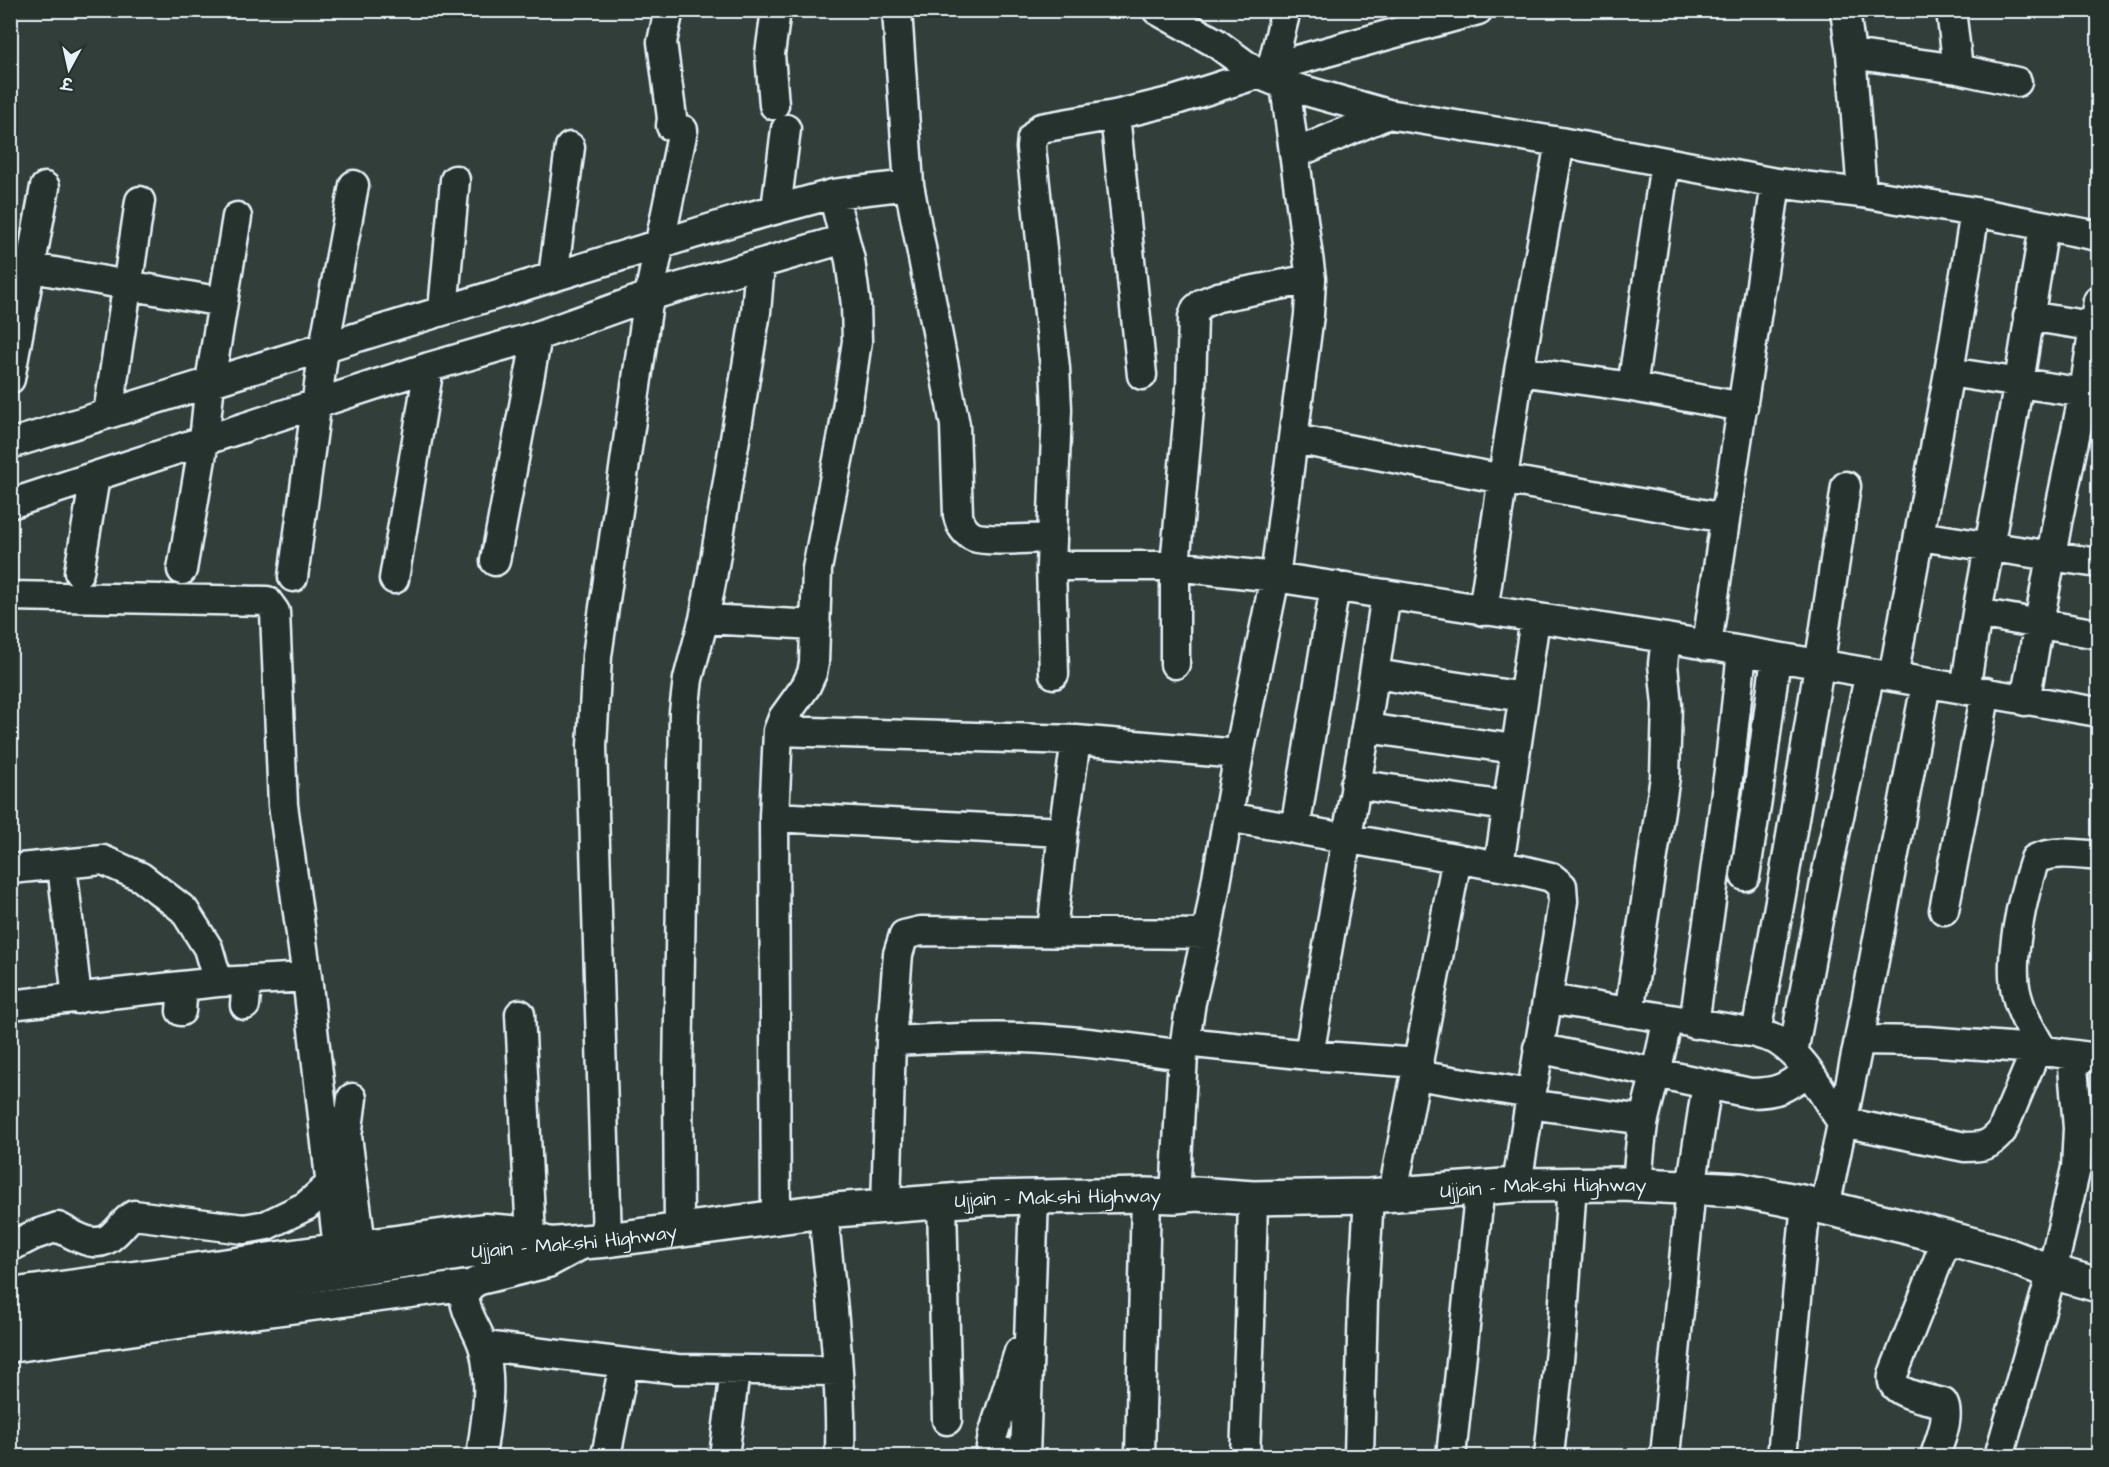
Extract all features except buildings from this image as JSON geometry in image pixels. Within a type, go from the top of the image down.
[{"type":"main road","name":"Ujjain - Makshi Highway","points":[[10,1322],[543,1240],[597,1240],[679,1232],[823,1211],[987,1198],[1196,1194],[1252,1198],[1381,1195],[1480,1187],[1572,1184],[1637,1184],[1740,1190],[1815,1206],[1996,1251],[2098,1286]]},
{"type":"street","points":[[10,1348],[470,1285],[480,1280],[548,1263],[597,1240],[592,746],[597,656],[648,296],[677,128],[672,118],[662,42],[669,10]]},
{"type":"street","points":[[776,10],[770,54],[780,117],[776,209]]},
{"type":"street","points":[[897,10],[909,185],[955,424],[960,524],[974,537],[980,538],[1052,538]]},
{"type":"street","points":[[1157,10],[1272,76],[1388,114],[1560,142],[1776,183],[1862,193],[1975,212],[2098,236]]},
{"type":"street","points":[[1140,1456],[1161,1195],[1191,1002],[1207,934],[1239,754],[1275,577],[1309,315],[1311,279],[1294,154],[1272,76],[1286,10]]},
{"type":"street","points":[[1845,10],[1851,54],[1862,193]]},
{"type":"street","points":[[1951,10],[1958,69]]},
{"type":"street","points":[[1054,674],[1051,567],[1057,409],[1055,368],[1032,141],[1036,132],[1041,128],[1114,115],[1272,76],[1474,11]]},
{"type":"street","points":[[1851,54],[1958,69],[2018,82]]},
{"type":"street","points":[[1294,154],[1388,114]]},
{"type":"street","points":[[1114,115],[1142,375]]},
{"type":"street","points":[[1483,611],[1519,371],[1560,142]]},
{"type":"street","points":[[553,278],[570,147]]},
{"type":"street","points":[[1632,387],[1665,163]]},
{"type":"street","points":[[443,310],[455,180]]},
{"type":"street","points":[[1707,646],[1776,183]]},
{"type":"street","points":[[293,577],[324,348],[354,185]]},
{"type":"street","points":[[10,444],[776,209],[832,194],[909,185]]},
{"type":"street","points":[[10,379],[20,266],[45,187]]},
{"type":"street","points":[[776,1218],[774,817],[777,731],[812,674],[818,569],[844,429],[857,341],[856,305],[850,260],[832,194]]},
{"type":"street","points":[[108,414],[140,201]]},
{"type":"street","points":[[1539,1048],[1750,1093],[1771,1093],[1787,1087],[1800,1063],[1829,860],[1919,536],[1975,212]]},
{"type":"street","points":[[182,570],[204,441],[210,382],[237,217]]},
{"type":"street","points":[[1944,910],[1975,691],[1977,613],[2019,382],[2044,225]]},
{"type":"street","points":[[10,504],[429,367],[537,336],[648,296],[844,239]]},
{"type":"street","points":[[679,1232],[678,1076],[684,712],[688,679],[704,619],[756,312],[760,264]]},
{"type":"street","points":[[20,266],[222,302]]},
{"type":"street","points":[[1175,664],[1175,566],[1191,387],[1192,317],[1203,303],[1218,297],[1311,279]]},
{"type":"street","points":[[2025,701],[2051,555],[2091,394],[2097,318],[2028,316]]},
{"type":"street","points":[[495,561],[537,336]]},
{"type":"street","points":[[394,579],[429,367]]},
{"type":"street","points":[[1519,371],[1632,387],[1743,407]]},
{"type":"street","points":[[1949,372],[2091,394]]},
{"type":"street","points":[[1294,439],[1725,518]]},
{"type":"street","points":[[79,572],[95,477]]},
{"type":"street","points":[[1756,1033],[1790,850],[1846,486]]},
{"type":"street","points":[[1919,536],[2098,563]]},
{"type":"street","points":[[1051,567],[1175,566],[1275,577],[1666,638],[2098,712]]},
{"type":"street","points":[[1295,829],[1335,586]]},
{"type":"street","points":[[1309,1055],[1366,728],[1386,594]]},
{"type":"street","points":[[10,596],[267,601],[275,612],[283,805],[307,977],[331,1184],[350,1246]]},
{"type":"street","points":[[1977,613],[2098,634]]},
{"type":"street","points":[[704,619],[816,625]]},
{"type":"street","points":[[1499,865],[1535,619]]},
{"type":"street","points":[[1629,1012],[1665,777],[1667,705],[1663,664],[1666,638]]},
{"type":"street","points":[[1694,1024],[1729,771],[1742,652]]},
{"type":"street","points":[[1745,876],[1776,657]]},
{"type":"street","points":[[1375,674],[1522,697]]},
{"type":"street","points":[[1782,1456],[1815,1206],[1842,1122],[1926,684]]},
{"type":"street","points":[[1366,728],[1515,749]]},
{"type":"street","points":[[777,731],[1076,740],[1239,754]]},
{"type":"street","points":[[1052,931],[1076,740]]},
{"type":"street","points":[[1355,784],[1506,806]]},
{"type":"street","points":[[774,817],[1063,832]]},
{"type":"street","points":[[1228,817],[1499,865],[1551,877],[1562,886],[1563,901],[1549,999],[1517,1185]]},
{"type":"street","points":[[2040,1050],[2026,1022],[2016,994],[2014,962],[2026,885],[2035,858],[2067,853],[2098,856]]},
{"type":"street","points":[[1359,1456],[1363,1300],[1381,1195],[1417,1069],[1457,858]]},
{"type":"street","points":[[10,869],[103,860],[141,877],[184,910],[208,948],[219,982]]},
{"type":"street","points":[[62,865],[77,999]]},
{"type":"street","points":[[886,1206],[891,1041],[898,954],[904,935],[921,931],[1207,934]]},
{"type":"street","points":[[10,1005],[77,999],[182,999],[219,982],[246,993],[307,977]]},
{"type":"street","points":[[1549,999],[1756,1033],[1777,1040],[1800,1063],[1842,1122],[1965,1147],[1981,1147],[1994,1141],[2002,1131],[2040,1050]]},
{"type":"street","points":[[10,1293],[484,1228],[511,1230],[543,1240],[520,1014]]},
{"type":"street","points":[[1637,1184],[1639,1149],[1644,1120],[1657,1073],[1667,1019]]},
{"type":"street","points":[[891,1041],[967,1037],[1023,1038],[1309,1055],[1417,1069],[1530,1099],[1644,1120]]},
{"type":"street","points":[[1859,1040],[1926,1041],[2040,1050],[2085,1057],[2076,1168],[2052,1272],[1999,1456]]},
{"type":"street","points":[[1665,1456],[1691,1188],[1707,1084]]},
{"type":"street","points":[[350,1246],[347,1137],[352,1098]]},
{"type":"street","points":[[10,1247],[34,1235],[58,1227],[77,1238],[93,1243],[103,1242],[111,1237],[125,1220],[134,1215],[244,1229],[267,1225],[306,1206],[331,1184]]},
{"type":"street","points":[[1550,1456],[1562,1331],[1572,1184]]},
{"type":"street","points":[[1451,1456],[1480,1187]]},
{"type":"street","points":[[1025,1456],[998,1452],[991,1447],[1029,1318],[1034,1198]]},
{"type":"street","points":[[1245,1456],[1252,1198]]},
{"type":"street","points":[[942,1202],[947,1420]]},
{"type":"street","points":[[823,1211],[838,1371],[840,1456]]},
{"type":"street","points":[[1935,1456],[1945,1417],[1945,1408],[1942,1403],[1904,1392],[1892,1381],[1947,1238]]},
{"type":"street","points":[[470,1285],[465,1302],[484,1346],[487,1363],[488,1386],[481,1456]]},
{"type":"street","points":[[484,1346],[676,1369],[838,1371]]},
{"type":"street","points":[[606,1456],[624,1364]]},
{"type":"street","points":[[724,1456],[735,1371]]}]
